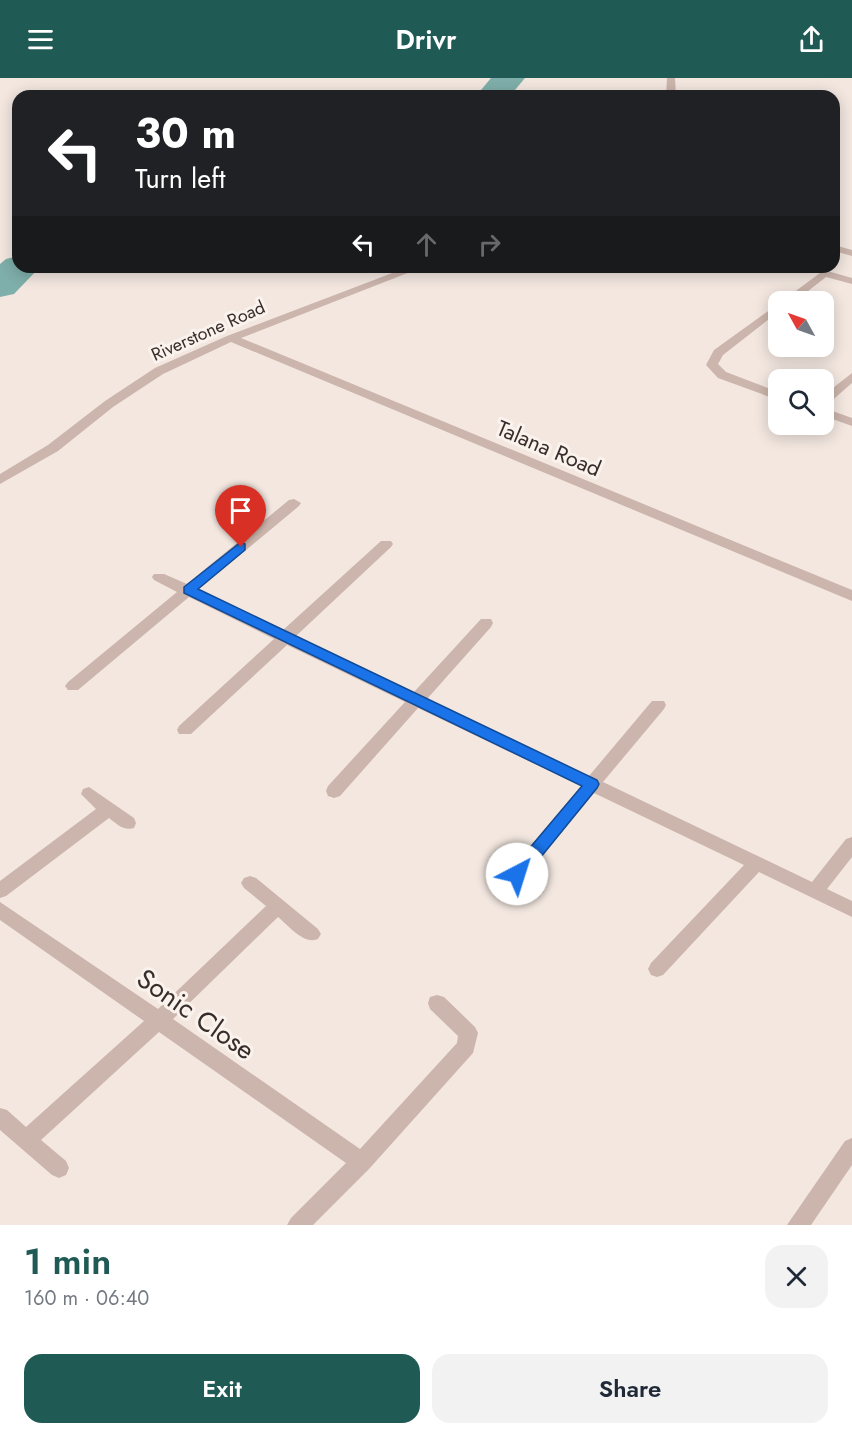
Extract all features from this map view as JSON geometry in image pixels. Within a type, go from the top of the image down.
[{"type":"street","name":"Riverstone Road","points":[[0,480],[53,448],[159,370],[231,338],[402,273]]},
{"type":"street","points":[[800,291],[824,273],[852,281]]},
{"type":"street","points":[[768,315],[718,353],[712,365],[722,375],[768,392]]},
{"type":"street","name":"Talana Road","points":[[231,338],[852,596]]},
{"type":"street","points":[[834,392],[852,377]]},
{"type":"street","points":[[834,416],[852,422]]},
{"type":"street","points":[[73,686],[294,503]]},
{"type":"street","points":[[185,730],[386,544]]},
{"type":"street","points":[[159,577],[852,909]]},
{"type":"street","points":[[334,791],[486,623]]},
{"type":"street","points":[[517,874],[658,705]]},
{"type":"street","points":[[89,794],[128,823]]},
{"type":"street","points":[[0,891],[108,808]]},
{"type":"street","points":[[815,891],[852,844]]},
{"type":"street","points":[[657,969],[757,863]]},
{"type":"street","points":[[250,883],[312,934]]},
{"type":"street","points":[[26,1140],[159,1020],[278,906]]},
{"type":"street","name":"Sonic Close","points":[[0,910],[362,1162]]},
{"type":"street","points":[[298,1225],[362,1162],[466,1047],[468,1033],[437,1003]]},
{"type":"street","points":[[0,1117],[59,1168]]},
{"type":"street","points":[[798,1225],[852,1148]]},
{"type":"waterway","points":[[498,90],[509,78]]},
{"type":"waterway","points":[[0,285],[13,273]]},
{"type":"route","points":[[241,547],[188,590],[592,784],[517,874]]}]
